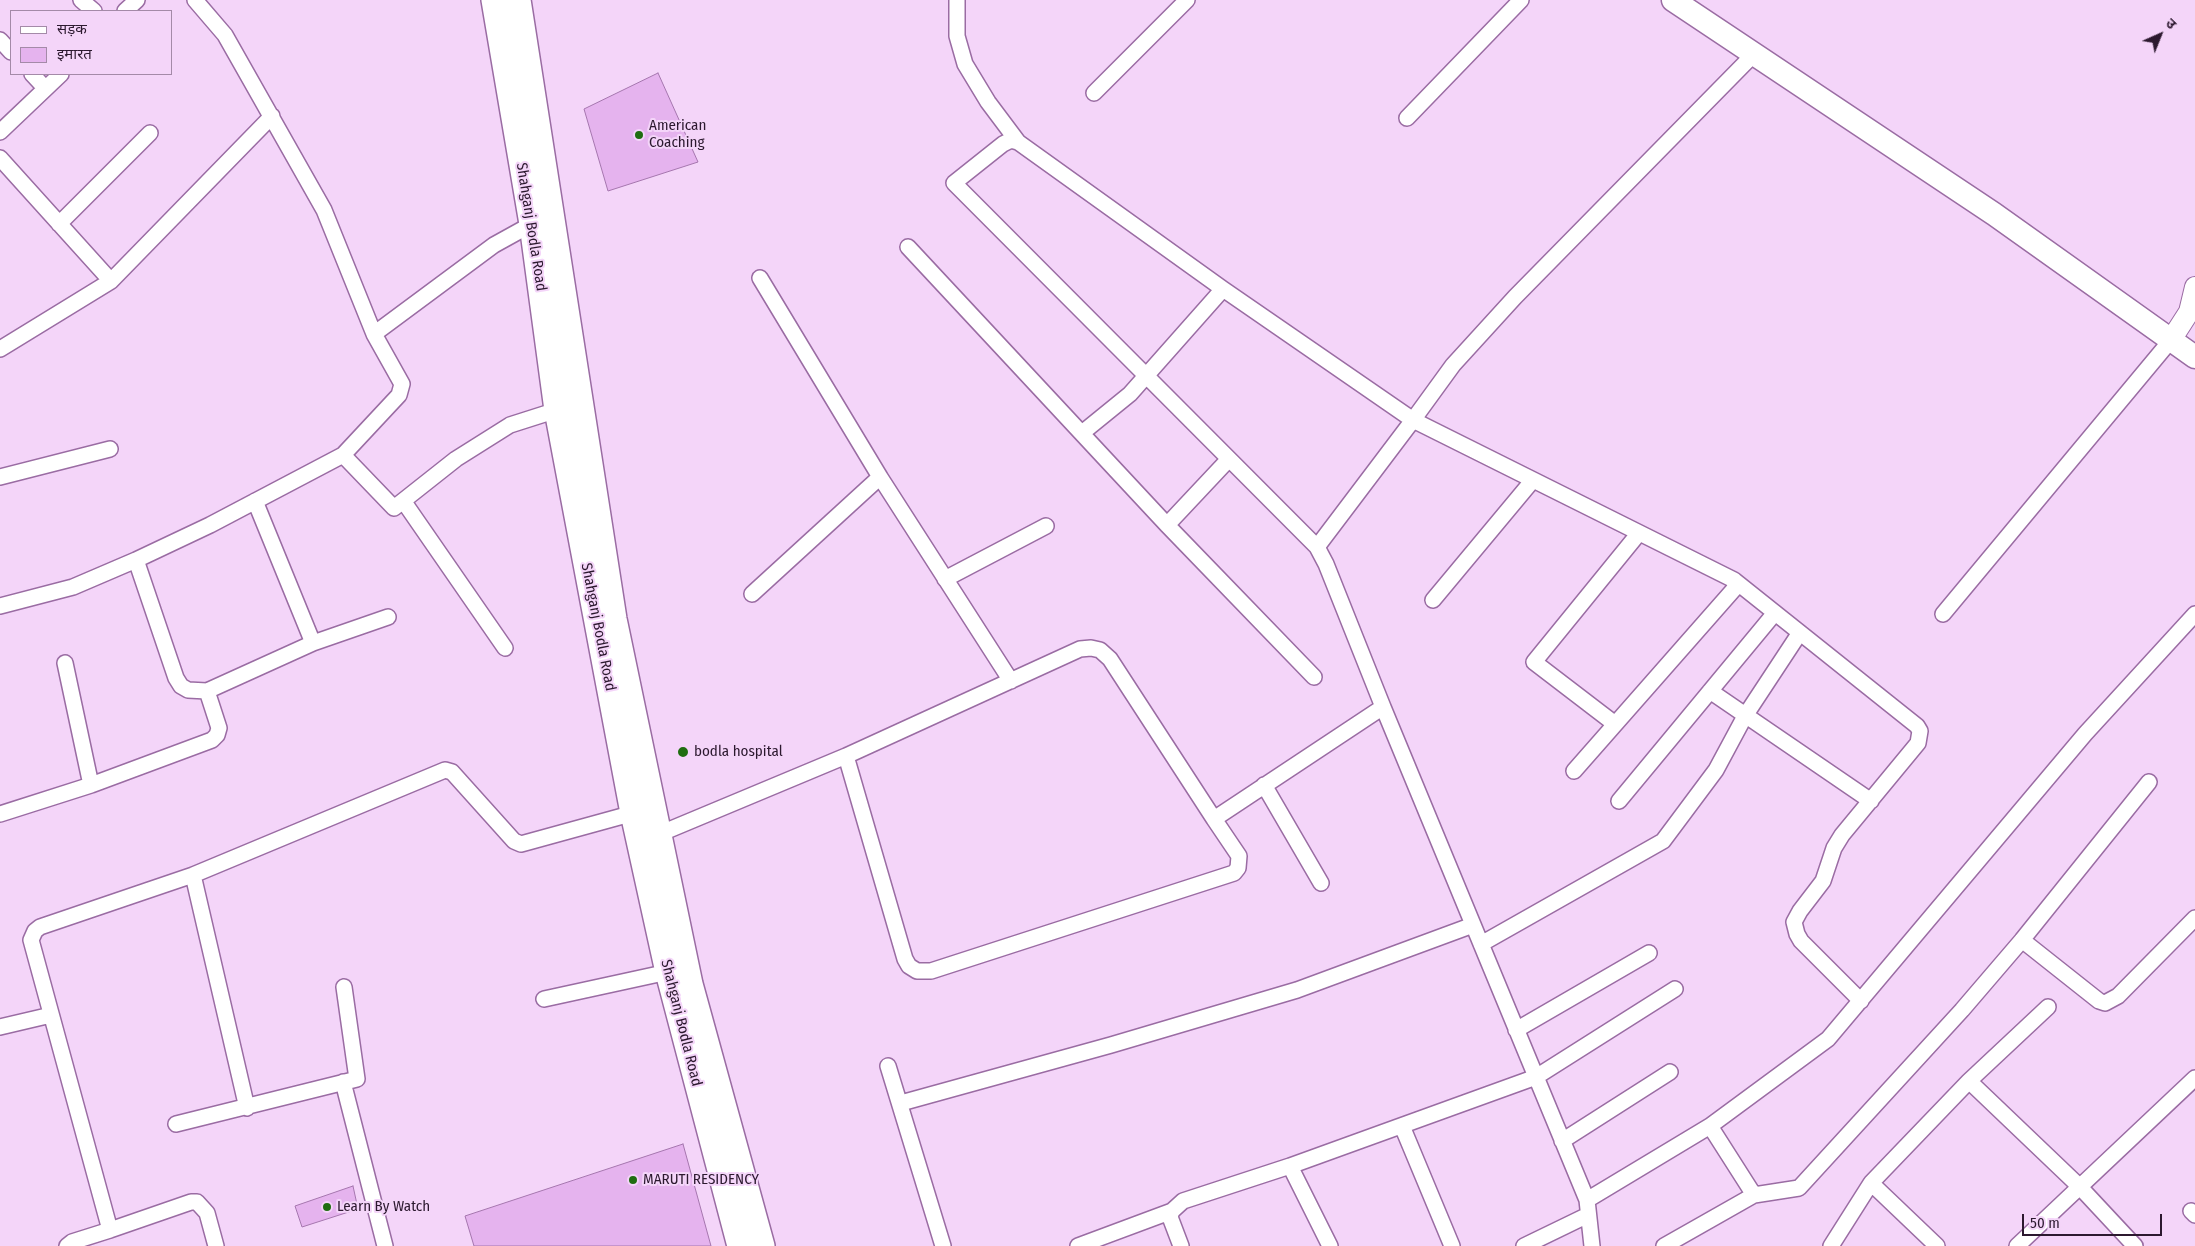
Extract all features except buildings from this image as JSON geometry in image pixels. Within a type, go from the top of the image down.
[{"type":"main road","name":"Shahganj Bodla Road","points":[[494,0],[532,224],[557,410],[642,811]]},
{"type":"main road","points":[[518,0],[642,811],[689,1015],[762,1246]]},
{"type":"main road","points":[[1673,0],[1994,214],[2195,357]]},
{"type":"main road","name":"Shahganj Bodla Road","points":[[648,838],[668,972],[689,1015],[740,1246]]},
{"type":"street","points":[[81,0],[93,10]]},
{"type":"street","points":[[127,10],[137,0]]},
{"type":"street","points":[[0,606],[73,587],[136,560],[342,455],[402,391],[402,384],[374,334],[324,210],[225,35],[195,0]]},
{"type":"street","points":[[957,0],[957,36],[965,64],[988,102],[1018,142],[1223,289],[1413,420],[1734,580],[1920,730],[1918,743],[1842,835],[1834,848],[1822,881],[1794,922],[1797,934],[1802,941],[1861,1001]]},
{"type":"street","points":[[1094,93],[1187,0]]},
{"type":"street","points":[[1408,118],[1521,0]]},
{"type":"street","points":[[0,40],[10,51]]},
{"type":"street","points":[[1317,547],[1453,365],[1515,297],[1754,54]]},
{"type":"street","points":[[33,75],[45,88]]},
{"type":"street","points":[[0,132],[59,75]]},
{"type":"street","points":[[0,349],[111,281],[272,116]]},
{"type":"street","points":[[59,224],[150,133]]},
{"type":"street","points":[[1018,142],[1011,140],[1003,144],[954,183],[1317,547],[1326,564],[1562,1141],[1587,1207],[1592,1246]]},
{"type":"street","points":[[0,158],[111,281]]},
{"type":"street","points":[[374,334],[494,245],[532,224]]},
{"type":"street","points":[[908,247],[1167,525],[1314,677]]},
{"type":"street","points":[[760,278],[880,477],[1011,681]]},
{"type":"street","points":[[1943,614],[2171,340],[2192,310],[2195,286]]},
{"type":"street","points":[[1082,433],[1122,402],[1223,289]]},
{"type":"street","points":[[342,455],[390,507],[397,507],[456,459],[510,425],[557,410]]},
{"type":"street","points":[[0,477],[110,448]]},
{"type":"street","points":[[1167,525],[1229,459]]},
{"type":"street","points":[[752,594],[880,477]]},
{"type":"street","points":[[1433,600],[1533,480]]},
{"type":"street","points":[[255,501],[313,643]]},
{"type":"street","points":[[404,502],[505,648]]},
{"type":"street","points":[[945,579],[1046,526]]},
{"type":"street","points":[[1615,724],[1534,662],[1639,533]]},
{"type":"street","points":[[136,560],[176,678],[181,686],[188,690],[207,691],[313,643],[388,617]]},
{"type":"street","points":[[1574,771],[1736,588],[1734,580]]},
{"type":"street","points":[[1619,801],[1774,614]]},
{"type":"street","points":[[1524,1246],[1710,1126],[1828,1039],[2093,725],[2195,614]]},
{"type":"street","points":[[1481,944],[1663,841],[1716,770],[1745,716],[1799,634]]},
{"type":"street","points":[[648,838],[846,756],[1080,649],[1090,648],[1100,650],[1110,659],[1239,856],[1238,868],[1234,873],[931,971],[917,971],[909,966],[905,959],[846,756]]},
{"type":"street","points":[[65,663],[91,785]]},
{"type":"street","points":[[0,814],[91,785],[212,740],[217,735],[219,728],[207,691]]},
{"type":"street","points":[[1710,691],[1871,801]]},
{"type":"street","points":[[1214,818],[1383,707]]},
{"type":"street","points":[[110,1230],[32,940],[35,931],[40,927],[193,875],[445,770],[452,772],[517,843],[526,843],[642,811]]},
{"type":"street","points":[[1664,1246],[1754,1195],[1799,1188],[1962,1010],[2022,940],[2149,782]]},
{"type":"street","points":[[1264,786],[1321,883]]},
{"type":"street","points":[[193,875],[247,1108]]},
{"type":"street","points":[[2022,940],[2099,1001],[2105,1003],[2118,996],[2195,918]]},
{"type":"street","points":[[901,1103],[1111,1045],[1297,990],[1473,925]]},
{"type":"street","points":[[1516,1030],[1649,953]]},
{"type":"street","points":[[544,999],[668,972]]},
{"type":"street","points":[[176,1124],[247,1108],[357,1079],[344,987]]},
{"type":"street","points":[[1078,1246],[1172,1211],[1183,1202],[1290,1166],[1536,1077],[1675,989]]},
{"type":"street","points":[[1831,1246],[1840,1236],[1871,1183],[1969,1081],[2048,1007]]},
{"type":"street","points":[[0,1027],[51,1014]]},
{"type":"street","points":[[888,1066],[901,1103],[943,1246]]},
{"type":"street","points":[[1562,1141],[1670,1072]]},
{"type":"street","points":[[2017,1246],[2195,1078]]},
{"type":"street","points":[[1969,1081],[2079,1186],[2135,1246]]},
{"type":"street","points":[[343,1082],[385,1246]]},
{"type":"street","points":[[1402,1126],[1452,1246]]},
{"type":"street","points":[[1710,1126],[1754,1195]]},
{"type":"street","points":[[1290,1166],[1330,1246]]},
{"type":"street","points":[[1871,1183],[1937,1246]]},
{"type":"street","points":[[67,1246],[72,1242],[191,1202],[197,1202],[207,1213],[216,1246]]},
{"type":"street","points":[[1172,1211],[1170,1222],[1180,1246]]},
{"type":"place","name":"American Coaching","points":[[639,135]]},
{"type":"place","name":"bodla hospital","points":[[683,752]]},
{"type":"place","name":"MARUTI RESIDENCY","points":[[633,1180]]},
{"type":"place","name":"Learn By Watch","points":[[327,1207]]}]
